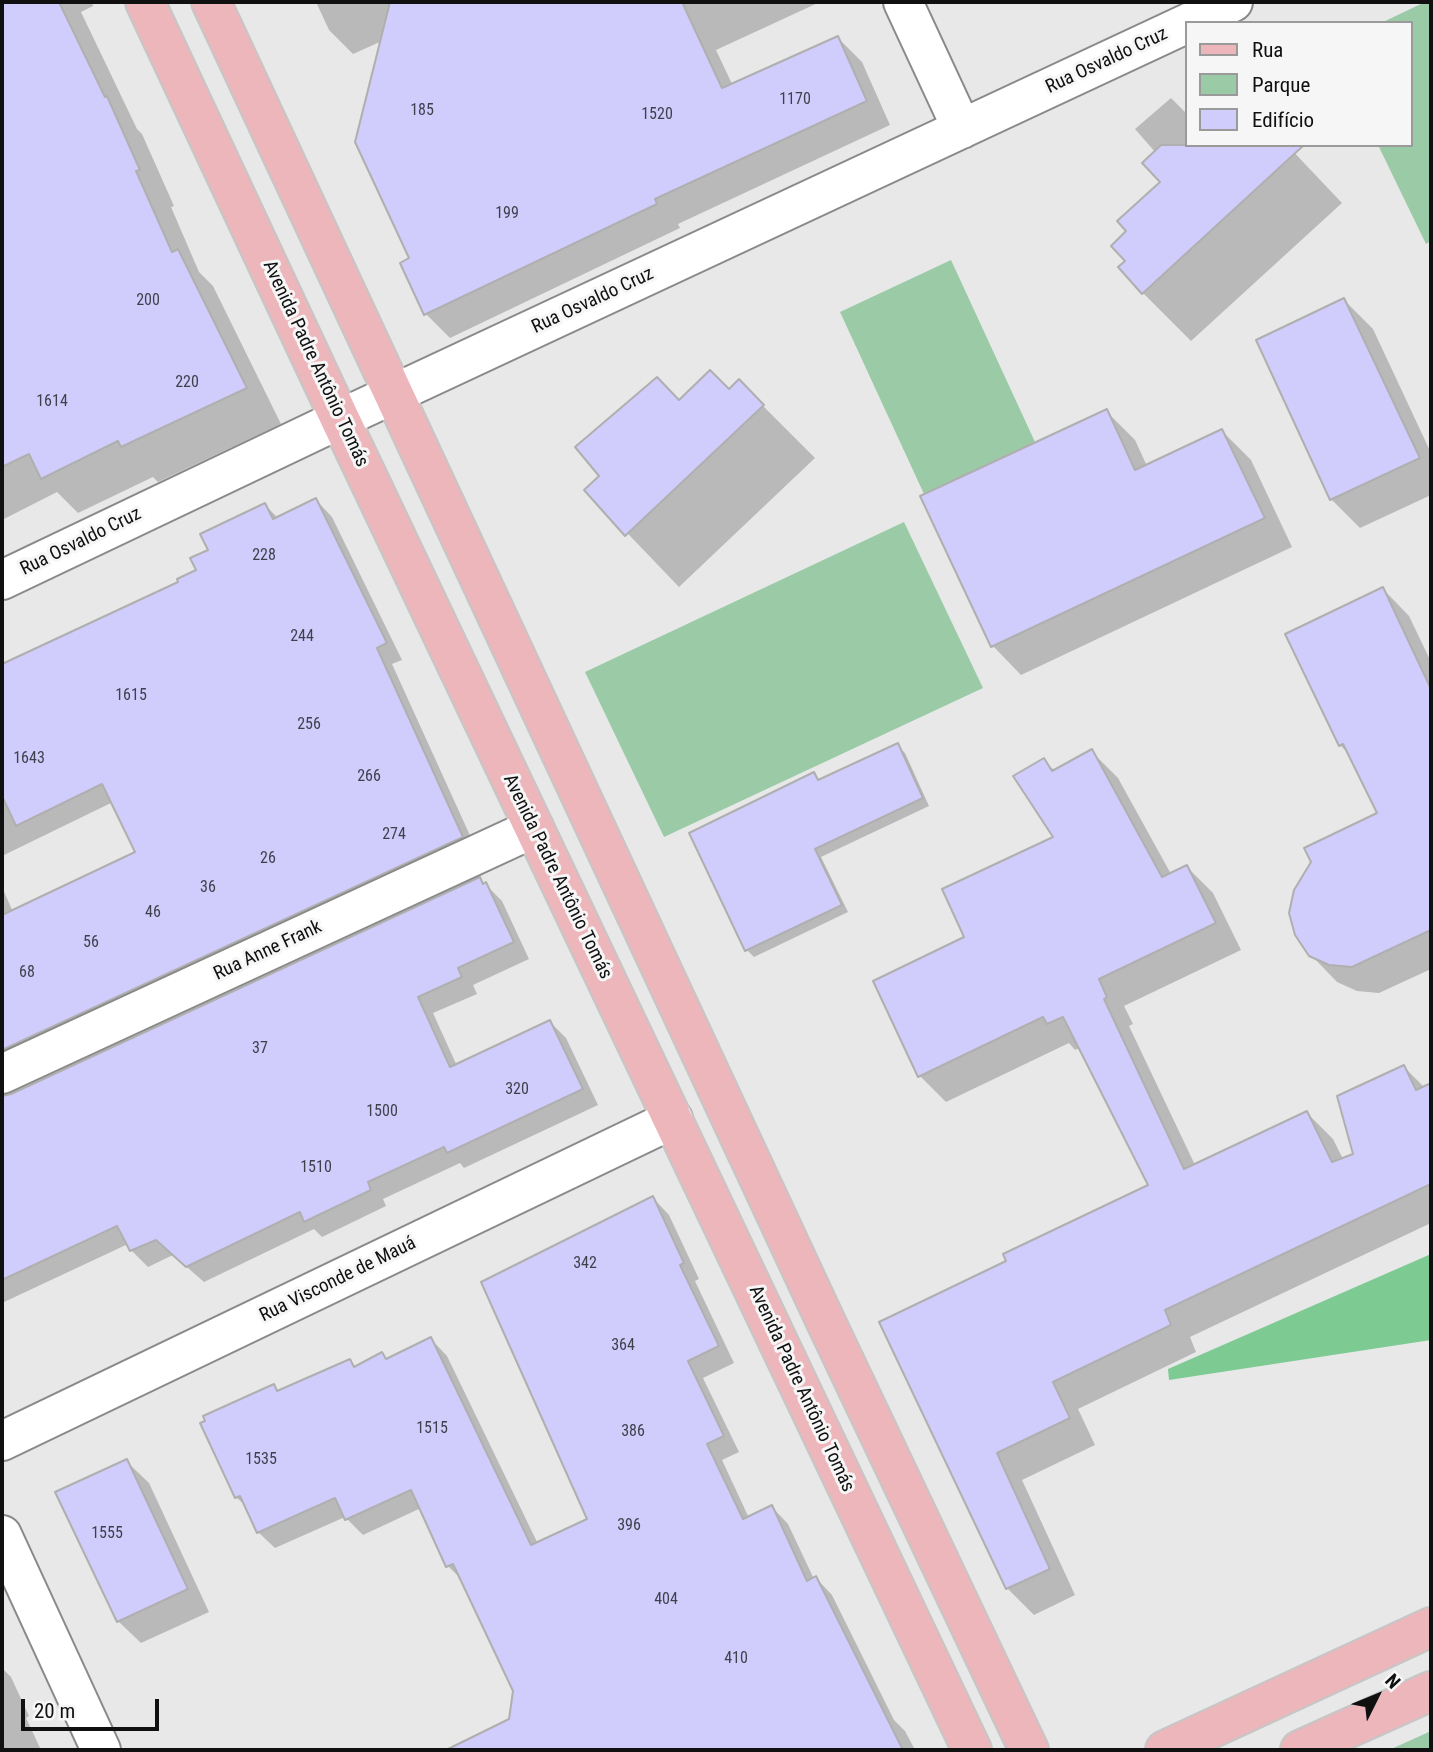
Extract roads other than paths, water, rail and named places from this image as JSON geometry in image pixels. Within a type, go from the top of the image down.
[{"type":"main road","name":"Avenida Padre Antônio Tomás","points":[[145,2],[972,1750]]},
{"type":"main road","points":[[211,2],[1029,1750]]},
{"type":"main road","points":[[1165,1750],[1431,1627]]},
{"type":"main road","points":[[1300,1750],[1431,1691]]},
{"type":"street","points":[[903,2],[962,129]]},
{"type":"street","name":"Rua Osvaldo Cruz","points":[[1191,21],[1233,2]]},
{"type":"street","name":"Rua Osvaldo Cruz","points":[[2,580],[1184,24]]},
{"type":"street","name":"Rua Anne Frank","points":[[2,1074],[534,828]]},
{"type":"street","name":"Rua Visconde de Mauá","points":[[2,1441],[673,1119]]},
{"type":"street","points":[[2,1535],[101,1750]]}]
